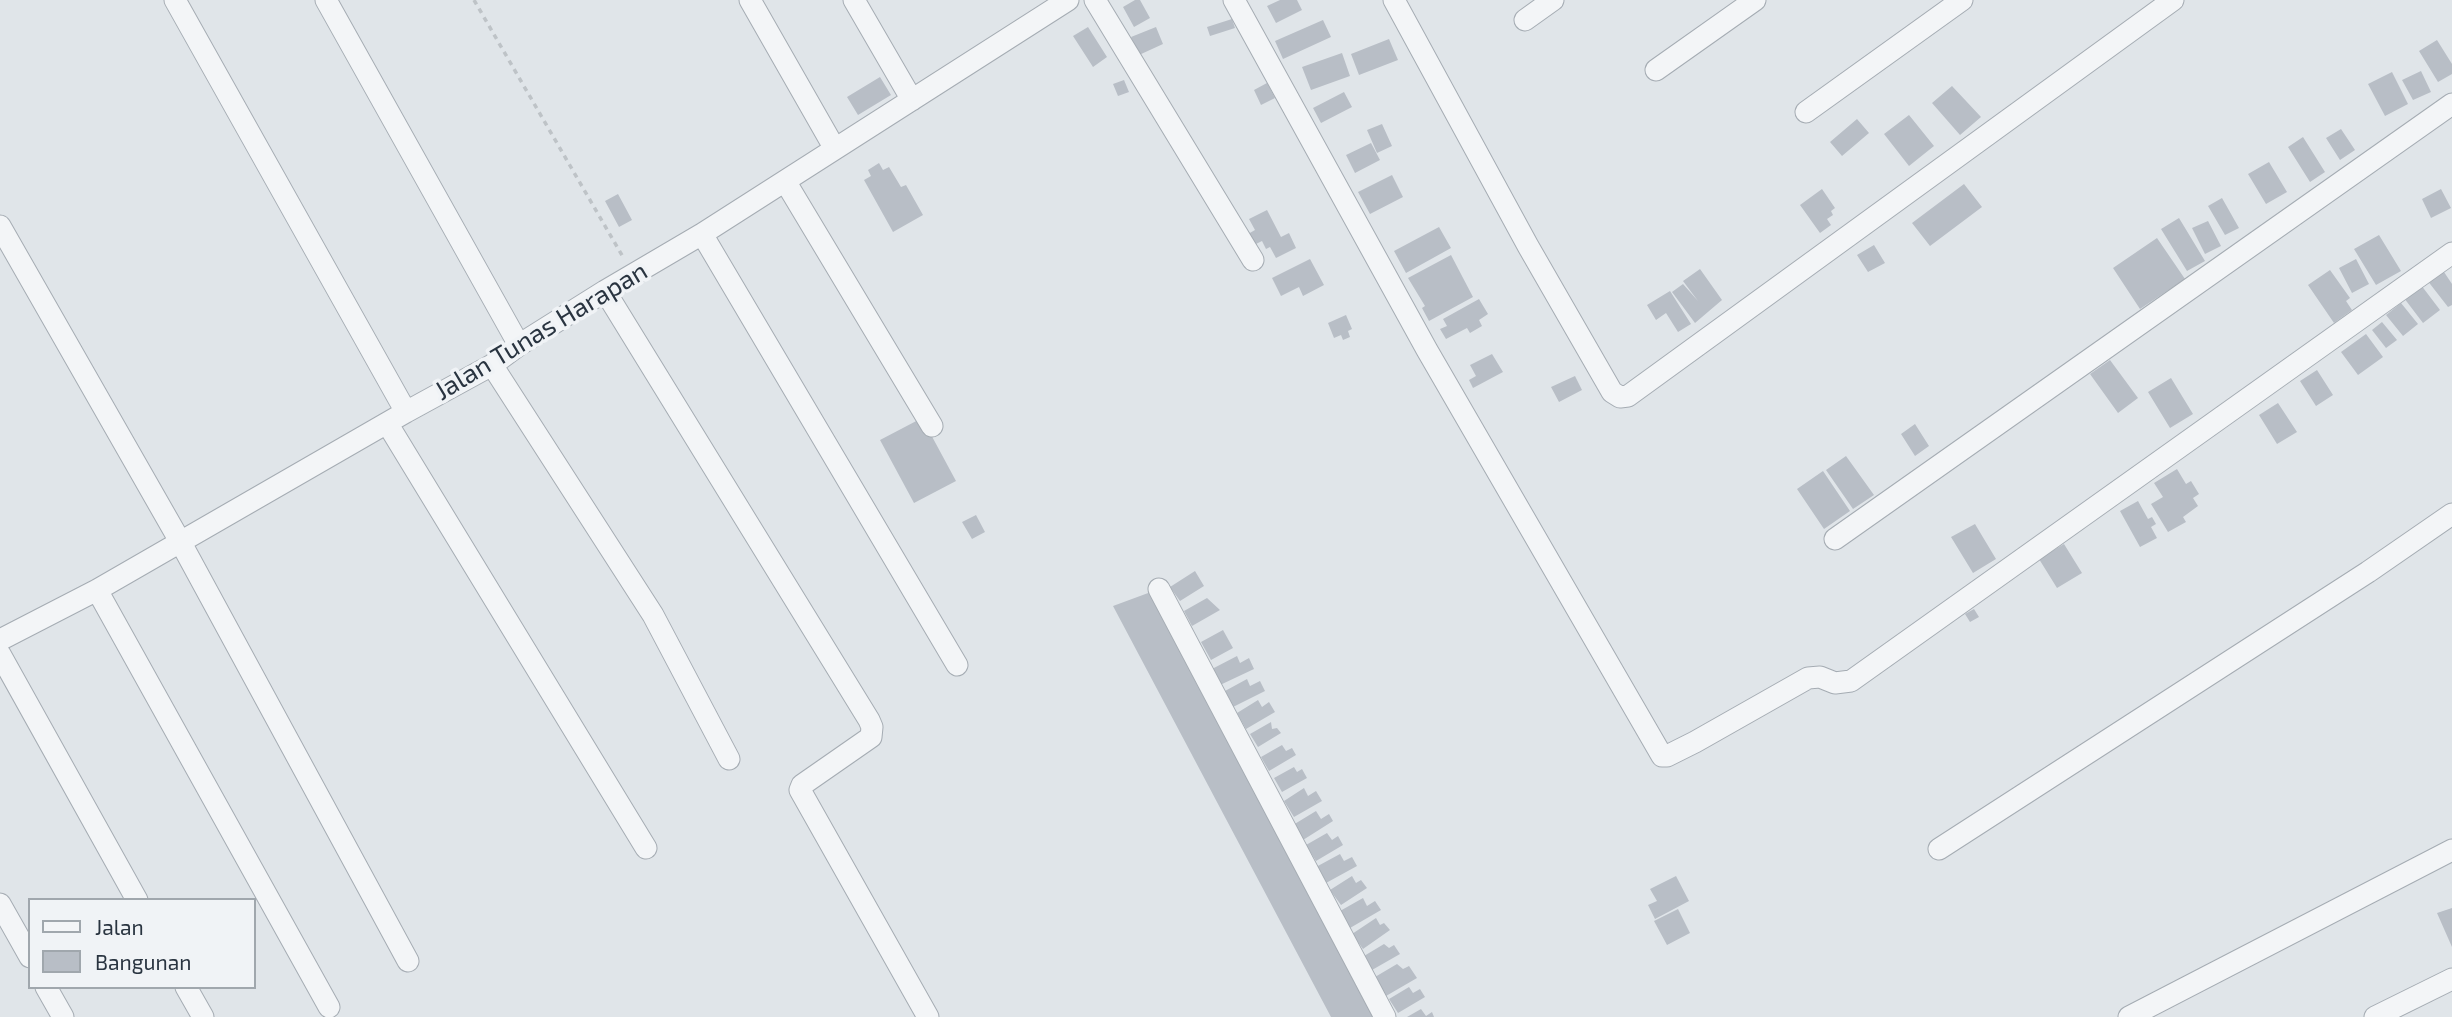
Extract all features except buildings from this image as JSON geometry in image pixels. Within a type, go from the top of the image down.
[{"type":"street","points":[[176,0],[406,412]]},
{"type":"street","points":[[327,0],[519,345]]},
{"type":"street","points":[[750,0],[835,149]]},
{"type":"street","points":[[854,0],[912,100]]},
{"type":"street","name":"Jalan Tunas Harapan","points":[[0,640],[97,590],[492,365],[519,345],[702,234],[1068,0]]},
{"type":"street","points":[[1095,0],[1252,260]]},
{"type":"street","points":[[1234,0],[1427,350],[1664,757],[1808,678],[1820,677],[1835,683],[1851,681],[2452,253]]},
{"type":"street","points":[[1394,0],[1541,268],[1612,392],[1620,397],[1628,396],[2173,0]]},
{"type":"street","points":[[1525,20],[1553,0]]},
{"type":"street","points":[[1656,70],[1755,0]]},
{"type":"street","points":[[1806,112],[1962,0]]},
{"type":"street","points":[[1835,539],[2452,104]]},
{"type":"street","points":[[785,181],[932,426]]},
{"type":"street","points":[[0,226],[181,543],[408,961]]},
{"type":"street","points":[[702,234],[957,665]]},
{"type":"street","points":[[605,291],[869,720],[872,727],[871,737],[802,785],[800,790],[928,1017]]},
{"type":"street","points":[[492,365],[653,615],[729,759]]},
{"type":"street","points":[[387,423],[646,848]]},
{"type":"street","points":[[1939,849],[2368,572],[2452,514]]},
{"type":"street","points":[[1159,589],[1385,1017]]},
{"type":"street","points":[[97,590],[330,1007]]},
{"type":"street","points":[[0,654],[136,898]]},
{"type":"street","points":[[2129,1017],[2452,850]]},
{"type":"street","points":[[0,904],[28,953]]},
{"type":"street","points":[[2375,1017],[2452,979]]},
{"type":"street","points":[[47,989],[63,1017]]},
{"type":"street","points":[[187,989],[202,1017]]},
{"type":"path","points":[[474,0],[633,274]]}]
